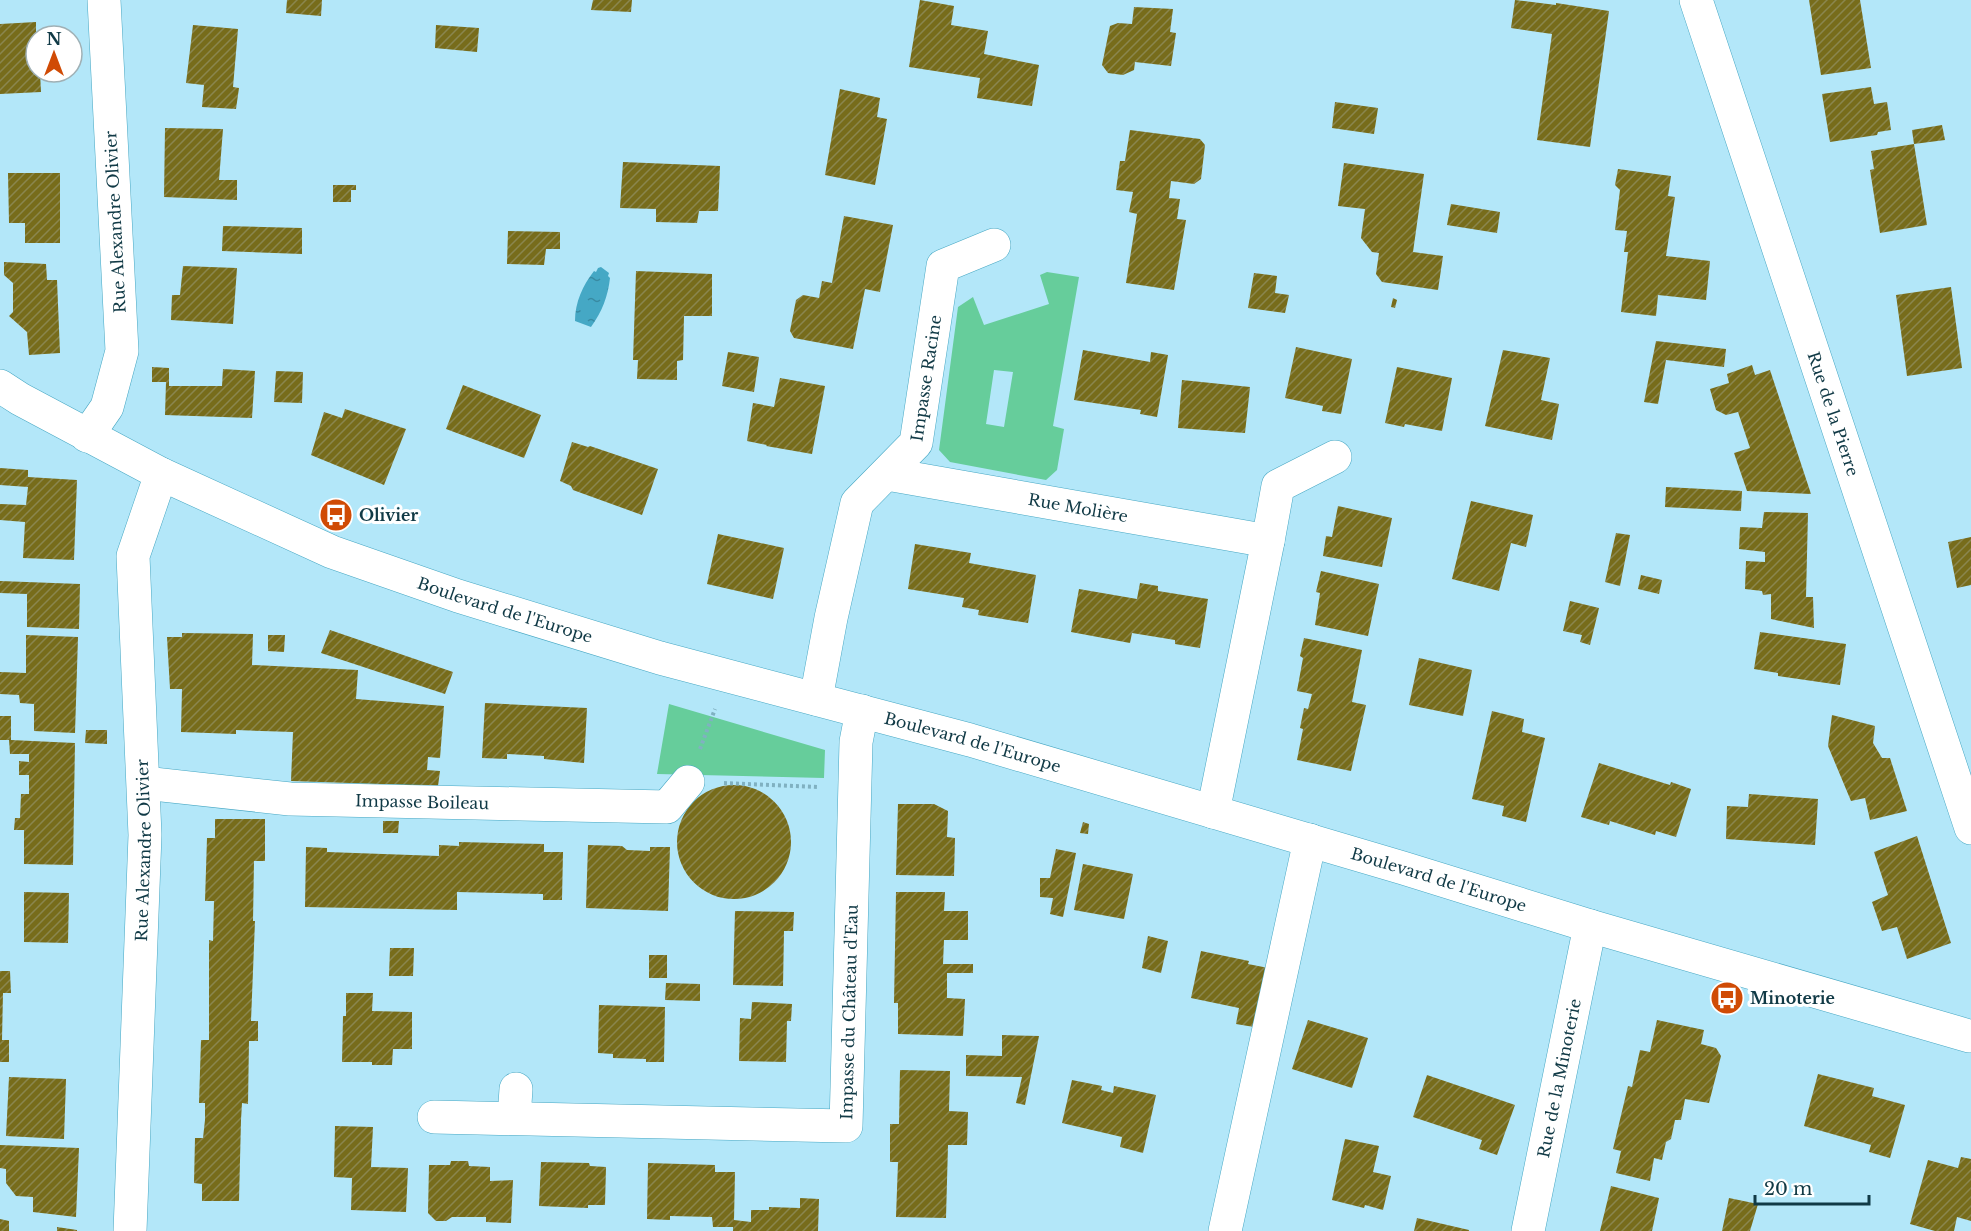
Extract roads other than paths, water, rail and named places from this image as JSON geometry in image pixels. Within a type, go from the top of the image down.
[{"type":"street","name":"Rue Alexandre Olivier","points":[[87,436],[107,407],[122,351],[104,0]]},
{"type":"street","name":"Rue de la Pierre","points":[[1696,0],[1971,828]]},
{"type":"street","name":"Impasse Racine","points":[[816,699],[831,618],[857,503],[916,443],[943,266],[994,245]]},
{"type":"street","name":"Boulevard de l'Europe","points":[[0,386],[87,436],[161,474],[342,556],[458,596],[660,658],[970,740],[1970,1039]]},
{"type":"street","points":[[1213,812],[1278,486],[1335,457]]},
{"type":"street","name":"Rue Alexandre Olivier","points":[[130,1231],[145,835],[134,556],[161,474]]},
{"type":"street","name":"Rue Molière","points":[[886,474],[1268,541]]},
{"type":"street","name":"Impasse du Château d'Eau","points":[[434,1117],[515,1104],[846,1126],[856,742],[862,711]]},
{"type":"street","name":"Impasse Boileau","points":[[144,783],[290,799],[667,807],[688,782]]},
{"type":"street","points":[[1225,1231],[1310,840]]},
{"type":"street","name":"Rue de la Minoterie","points":[[1528,1231],[1590,926]]},
{"type":"water","points":[[601,267],[609,273],[609,285],[601,310],[591,327],[575,321],[576,307],[586,282],[594,271],[596,272]]},
{"type":"place","name":"Olivier","points":[[336,515]]},
{"type":"place","name":"Minoterie","points":[[1727,998]]}]
